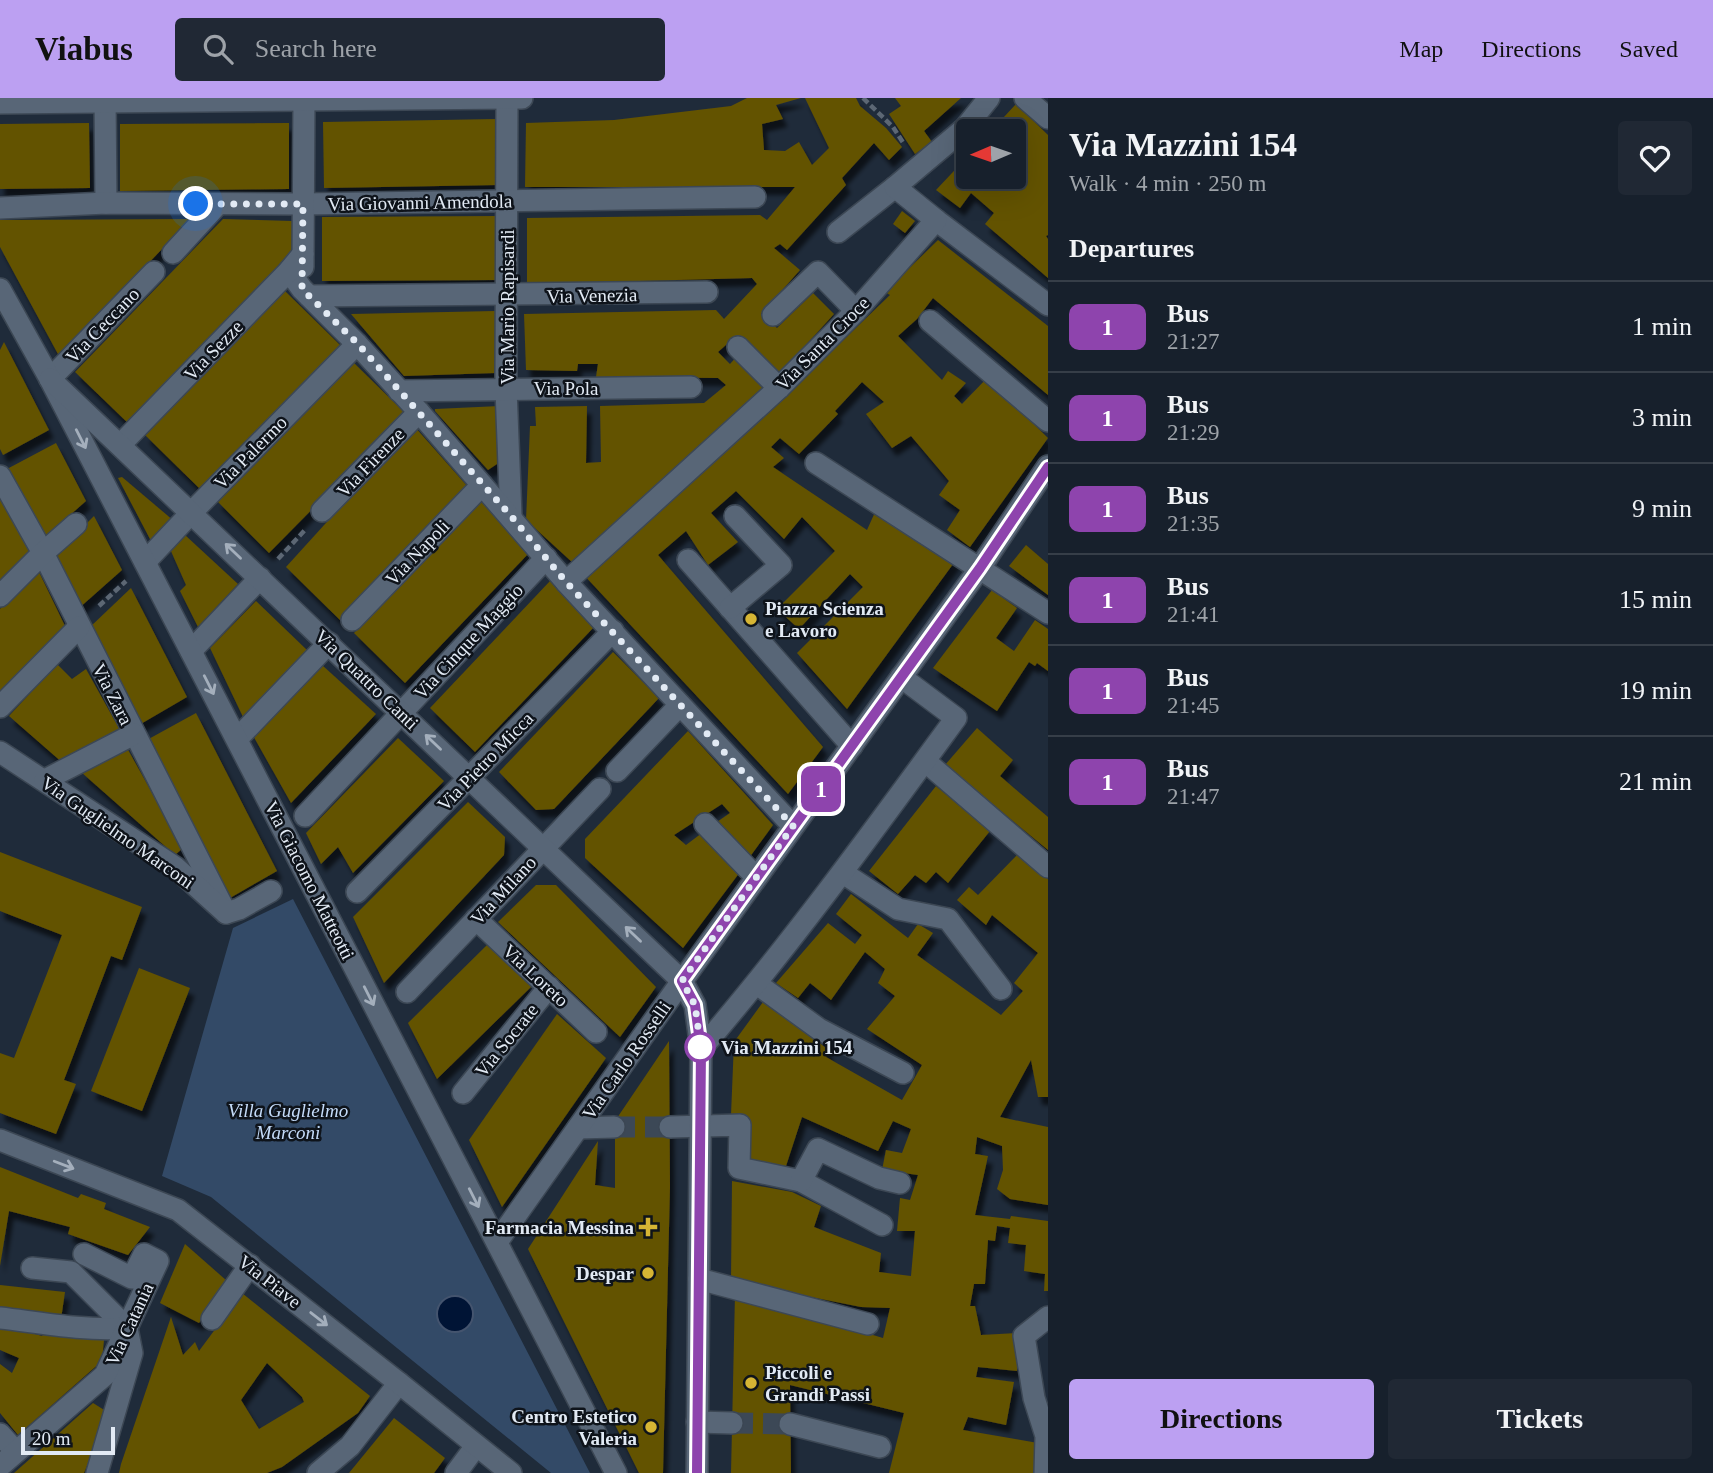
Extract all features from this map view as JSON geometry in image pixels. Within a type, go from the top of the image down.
[{"type":"street","name":"Via Mario Rapisardi","points":[[507,98],[506,389],[511,516]]},
{"type":"street","points":[[0,103],[105,99],[522,98]]},
{"type":"street","points":[[838,232],[920,168],[965,128],[989,98]]},
{"type":"street","points":[[1025,98],[1048,118]]},
{"type":"street","points":[[105,99],[106,203]]},
{"type":"street","points":[[304,99],[303,254],[306,293]]},
{"type":"street","points":[[895,187],[1048,305]]},
{"type":"street","name":"Via Giovanni Amendola","points":[[0,208],[106,203],[303,204],[755,197]]},
{"type":"street","points":[[173,253],[218,204]]},
{"type":"street","name":"Via Santa Croce","points":[[566,582],[779,388],[856,311],[936,220]]},
{"type":"street","name":"Via Sezze","points":[[121,444],[303,254]]},
{"type":"street","points":[[289,271],[306,293],[358,344],[419,412],[566,582],[793,826]]},
{"type":"street","name":"Via Ceccano","points":[[50,379],[154,272]]},
{"type":"street","points":[[773,315],[818,272],[856,311]]},
{"type":"street","name":"Via Venezia","points":[[306,293],[507,296],[707,292]]},
{"type":"street","name":"Via Giacomo Matteotti","points":[[3,306],[50,379],[616,1473]]},
{"type":"street","points":[[930,321],[1048,421]]},
{"type":"street","name":"Via Palermo","points":[[145,562],[358,344]]},
{"type":"street","points":[[738,347],[779,388]]},
{"type":"street","name":"Via Quattro Canti","points":[[50,379],[682,981]]},
{"type":"street","name":"Via Pola","points":[[399,391],[691,387]]},
{"type":"street","name":"Via Firenze","points":[[322,511],[419,412]]},
{"type":"street","points":[[817,463],[1048,613]]},
{"type":"street","name":"Via Carlo Rosselli","points":[[497,1242],[755,876],[980,568],[1048,466]]},
{"type":"street","name":"Via Zara","points":[[0,476],[43,553],[226,913]]},
{"type":"street","name":"Via Napoli","points":[[352,620],[482,485]]},
{"type":"street","points":[[730,608],[780,565],[735,516]]},
{"type":"street","points":[[0,596],[76,524]]},
{"type":"street","name":"Via Cinque Maggio","points":[[305,816],[546,558]]},
{"type":"street","points":[[688,560],[852,746]]},
{"type":"street","points":[[191,651],[260,578]]},
{"type":"street","points":[[0,707],[79,626]]},
{"type":"street","name":"Via Pietro Micca","points":[[357,892],[613,631]]},
{"type":"street","points":[[237,739],[330,643]]},
{"type":"street","points":[[701,1049],[757,984],[844,873],[957,718],[901,677]]},
{"type":"street","points":[[617,771],[680,705]]},
{"type":"street","points":[[45,780],[134,734]]},
{"type":"street","name":"Via Guglielmo Marconi","points":[[0,752],[175,867],[226,913]]},
{"type":"street","points":[[925,761],[1048,867]]},
{"type":"street","name":"Via Milano","points":[[407,992],[600,789]]},
{"type":"street","points":[[705,824],[755,876]]},
{"type":"street","points":[[844,873],[898,909],[948,919],[1001,989]]},
{"type":"street","points":[[226,913],[239,909],[271,891]]},
{"type":"street","name":"Via Loreto","points":[[477,919],[596,1032]]},
{"type":"street","points":[[682,981],[695,1005],[701,1049],[697,1473]]},
{"type":"street","points":[[757,984],[819,1029],[903,1073]]},
{"type":"street","name":"Via Socrate","points":[[463,1093],[549,987]]},
{"type":"street","points":[[670,1127],[740,1125],[739,1168],[801,1181],[881,1225]]},
{"type":"street","points":[[578,1128],[614,1127]]},
{"type":"street","name":"Via Piave","points":[[0,1140],[178,1210],[511,1473]]},
{"type":"street","points":[[801,1181],[818,1149],[879,1178],[900,1183]]},
{"type":"street","name":"Via Catania","points":[[8,1459],[106,1375],[158,1261],[144,1254],[132,1278],[84,1254]]},
{"type":"street","points":[[212,1319],[250,1265]]},
{"type":"street","points":[[32,1268],[71,1272],[127,1328],[132,1353],[97,1473]]},
{"type":"street","points":[[699,1279],[868,1324]]},
{"type":"street","points":[[1045,1473],[1046,1436],[1034,1398],[1024,1336],[1048,1317]]},
{"type":"street","points":[[0,1318],[66,1327],[127,1328]]},
{"type":"street","points":[[318,1473],[350,1446],[400,1383]]},
{"type":"street","points":[[697,1422],[732,1423]]},
{"type":"street","points":[[790,1424],[880,1447]]},
{"type":"street","points":[[0,1434],[8,1459]]},
{"type":"street","points":[[456,1473],[476,1446]]},
{"type":"path","points":[[863,98],[893,127],[920,168]]},
{"type":"path","points":[[260,578],[322,511]]},
{"type":"path","points":[[79,626],[145,562]]},
{"type":"green space","name":"Villa Guglielmo Marconi","points":[[293,899],[590,1473],[551,1473],[211,1197],[162,1176],[233,928]]},
{"type":"shaded area","points":[[455,1296],[468,1301],[473,1314],[468,1327],[455,1332],[442,1327],[437,1314],[442,1301]]},
{"type":"building","points":[[747,98],[801,98],[776,105],[783,119],[762,124],[764,150],[785,151],[799,142],[812,165],[829,148],[805,98],[856,98],[860,106],[886,128],[902,147],[889,160],[874,143],[842,178],[846,185],[787,250],[780,244],[774,248],[800,270],[761,314],[777,328],[813,293],[834,314],[776,378],[736,336],[718,352],[730,364],[738,355],[771,388],[573,563],[526,520],[530,426],[536,426],[535,407],[587,406],[586,463],[601,462],[600,406],[704,403],[726,385],[718,378],[596,377],[598,364],[578,364],[577,371],[526,370],[524,314],[716,310],[724,319],[757,284],[752,278],[527,284],[527,218],[760,215],[767,220],[795,187],[525,187],[526,123],[614,120],[731,106]]},
{"type":"building","points":[[895,98],[961,98],[924,131],[932,142],[915,154],[889,114],[901,106]]},
{"type":"building","points":[[1016,104],[1048,135],[1048,278],[985,224],[994,213],[971,193],[960,208],[936,190],[956,169],[956,189],[1026,189],[1026,119],[1002,119]]},
{"type":"building","points":[[497,119],[498,185],[324,188],[323,122]]},
{"type":"building","points":[[89,123],[90,188],[0,189],[0,124]]},
{"type":"building","points":[[289,123],[289,189],[120,191],[120,124]]},
{"type":"building","points":[[902,211],[915,221],[905,233],[893,224]]},
{"type":"building","points":[[498,216],[498,280],[322,281],[322,217]]},
{"type":"building","points":[[191,219],[59,356],[0,247],[0,220]]},
{"type":"building","points":[[223,219],[292,221],[294,252],[131,426],[75,372]]},
{"type":"building","points":[[938,240],[1048,326],[1048,395],[933,298],[917,319],[898,336],[942,380],[948,371],[966,383],[954,396],[962,404],[987,378],[1048,438],[970,547],[947,530],[960,510],[939,495],[949,481],[911,436],[892,448],[866,414],[884,402],[862,382],[835,411],[838,414],[799,454],[780,438],[771,447],[784,458],[773,467],[867,530],[876,510],[956,560],[847,709],[797,653],[863,587],[850,574],[799,629],[777,609],[835,551],[802,517],[784,539],[736,491],[711,513],[738,542],[708,565],[686,531],[658,555],[823,747],[788,794],[583,574],[752,428],[890,295],[885,292]]},
{"type":"building","points":[[285,291],[341,346],[200,489],[145,435]]},
{"type":"building","points":[[495,311],[495,373],[404,376],[351,314]]},
{"type":"building","points":[[4,342],[49,430],[3,455],[0,449],[0,350]]},
{"type":"building","points":[[353,362],[406,414],[269,553],[217,501]]},
{"type":"building","points":[[500,406],[500,462],[488,470],[435,411],[435,409]]},
{"type":"building","points":[[414,426],[468,487],[342,622],[286,567]]},
{"type":"building","points":[[56,443],[86,501],[44,538],[7,469]]},
{"type":"building","points":[[122,477],[174,521],[151,541],[118,478]]},
{"type":"building","points":[[0,498],[31,553],[0,581]]},
{"type":"building","points":[[481,499],[529,553],[405,683],[354,633]]},
{"type":"building","points":[[94,516],[122,570],[78,609],[53,557]]},
{"type":"building","points":[[185,535],[238,584],[198,627],[180,591],[186,585],[170,549]]},
{"type":"building","points":[[1026,545],[1048,564],[1048,595],[1009,566]]},
{"type":"building","points":[[38,570],[65,626],[0,692],[0,609]]},
{"type":"building","points":[[550,581],[594,627],[475,752],[430,708]]},
{"type":"building","points":[[131,588],[187,697],[139,725],[89,628]]},
{"type":"building","points":[[992,590],[1017,608],[996,638],[1014,651],[1035,620],[1048,629],[1048,671],[1037,663],[1035,666],[1029,662],[997,711],[933,668]]},
{"type":"building","points":[[256,601],[308,651],[244,719],[210,648]]},
{"type":"building","points":[[613,652],[659,698],[554,809],[536,810],[499,772]]},
{"type":"building","points":[[57,664],[72,679],[86,669],[121,732],[64,764],[9,716]]},
{"type":"building","points":[[322,665],[376,714],[291,803],[251,732]]},
{"type":"building","points":[[196,713],[277,871],[230,898],[145,741]]},
{"type":"building","points":[[977,728],[1013,760],[1000,776],[1048,817],[1048,850],[945,765]]},
{"type":"building","points":[[688,731],[773,825],[749,858],[714,824],[730,813],[722,804],[674,835],[686,845],[706,830],[743,868],[683,948],[585,858],[585,839]]},
{"type":"building","points":[[398,738],[444,781],[353,873],[338,847],[321,864],[306,833]]},
{"type":"building","points":[[127,748],[183,848],[175,855],[81,772]]},
{"type":"building","points":[[936,786],[990,831],[948,883],[936,872],[926,883],[915,875],[898,894],[869,871]]},
{"type":"building","points":[[468,802],[505,837],[504,855],[384,983],[353,917]]},
{"type":"building","points":[[0,852],[142,907],[122,960],[111,956],[64,1080],[76,1084],[56,1134],[0,1113],[0,1053],[14,1058],[62,935],[0,911]]},
{"type":"building","points":[[1018,854],[1048,879],[1048,1097],[1038,1097],[1031,1060],[1000,1117],[1048,1127],[1048,1205],[1010,1199],[997,1189],[1003,1170],[1002,1146],[977,1137],[975,1154],[988,1156],[975,1215],[1048,1221],[1048,1291],[1044,1291],[1045,1274],[1024,1271],[1026,1245],[1008,1243],[1010,1228],[997,1226],[995,1241],[988,1240],[985,1284],[974,1284],[970,1306],[975,1306],[981,1335],[1017,1333],[1017,1371],[978,1367],[976,1377],[1014,1382],[1006,1425],[968,1417],[963,1430],[1038,1443],[1036,1473],[889,1473],[904,1413],[790,1385],[791,1473],[731,1473],[735,1294],[883,1338],[890,1308],[861,1307],[731,1281],[732,1181],[792,1192],[821,1206],[814,1227],[881,1253],[879,1272],[911,1276],[915,1231],[897,1231],[900,1198],[910,1200],[918,1175],[882,1170],[886,1150],[902,1153],[911,1129],[893,1121],[878,1151],[802,1117],[786,1166],[744,1160],[748,1117],[731,1115],[734,1042],[763,1002],[829,1050],[826,1057],[902,1100],[922,1065],[867,1029],[895,996],[878,983],[885,969],[865,952],[831,1000],[810,983],[798,998],[776,983],[828,923],[855,944],[862,935],[836,914],[851,894],[908,938],[918,924],[933,933],[917,955],[1001,1015],[1023,991],[1014,983],[1038,953],[992,915],[986,925],[957,900],[969,887],[978,895]]},
{"type":"building","points":[[536,885],[556,885],[656,987],[620,1037],[498,922]]},
{"type":"building","points":[[488,944],[532,986],[437,1079],[408,1023]]},
{"type":"building","points":[[139,968],[190,988],[142,1111],[91,1091]]},
{"type":"building","points":[[557,1014],[606,1058],[502,1207],[469,1140]]},
{"type":"building","points":[[669,1041],[670,1187],[663,1473],[639,1473],[528,1249],[598,1141],[595,1185],[615,1188],[615,1121]]},
{"type":"building","points":[[0,1167],[78,1198],[81,1194],[106,1203],[104,1209],[150,1227],[128,1255],[68,1234],[70,1227],[9,1211],[0,1266]]},
{"type":"building","points":[[185,1244],[227,1281],[199,1323],[160,1303]]},
{"type":"building","points":[[0,1285],[65,1292],[61,1319],[0,1311]]},
{"type":"building","points":[[242,1293],[370,1396],[358,1413],[282,1467],[267,1473],[119,1473],[171,1317],[183,1355],[195,1342],[199,1351]],"holes":[[[267,1363],[304,1402],[259,1429],[241,1400]]]},
{"type":"building","points":[[0,1324],[42,1336],[45,1332],[104,1340],[102,1361],[18,1435],[0,1413],[0,1364],[12,1373],[19,1358],[0,1350]]},
{"type":"building","points":[[93,1403],[109,1413],[84,1473],[14,1473]]},
{"type":"building","points":[[394,1418],[445,1458],[434,1473],[349,1473]]},
{"type":"tunnel","points":[[614,1127],[670,1127]]},
{"type":"tunnel","points":[[732,1423],[790,1424]]},
{"type":"bus line","name":"1","points":[[697,1473],[701,1049],[695,1005],[682,981],[755,876],[980,568],[1048,467]]},
{"type":"place","name":"Piazza Scienza e Lavoro","points":[[751,619]]},
{"type":"place","name":"Via Mazzini 154","points":[[700,1047]]},
{"type":"place","name":"Farmacia Messina","points":[[648,1227]]},
{"type":"place","name":"Despar","points":[[648,1273]]},
{"type":"place","name":"Piccoli e Grandi Passi","points":[[751,1383]]},
{"type":"place","name":"Centro Estetico Valeria","points":[[651,1427]]},
{"type":"route","points":[[196,204],[303,204],[302,289],[358,344],[566,582],[793,826],[682,981],[695,1005],[701,1049],[700,1047]]}]
